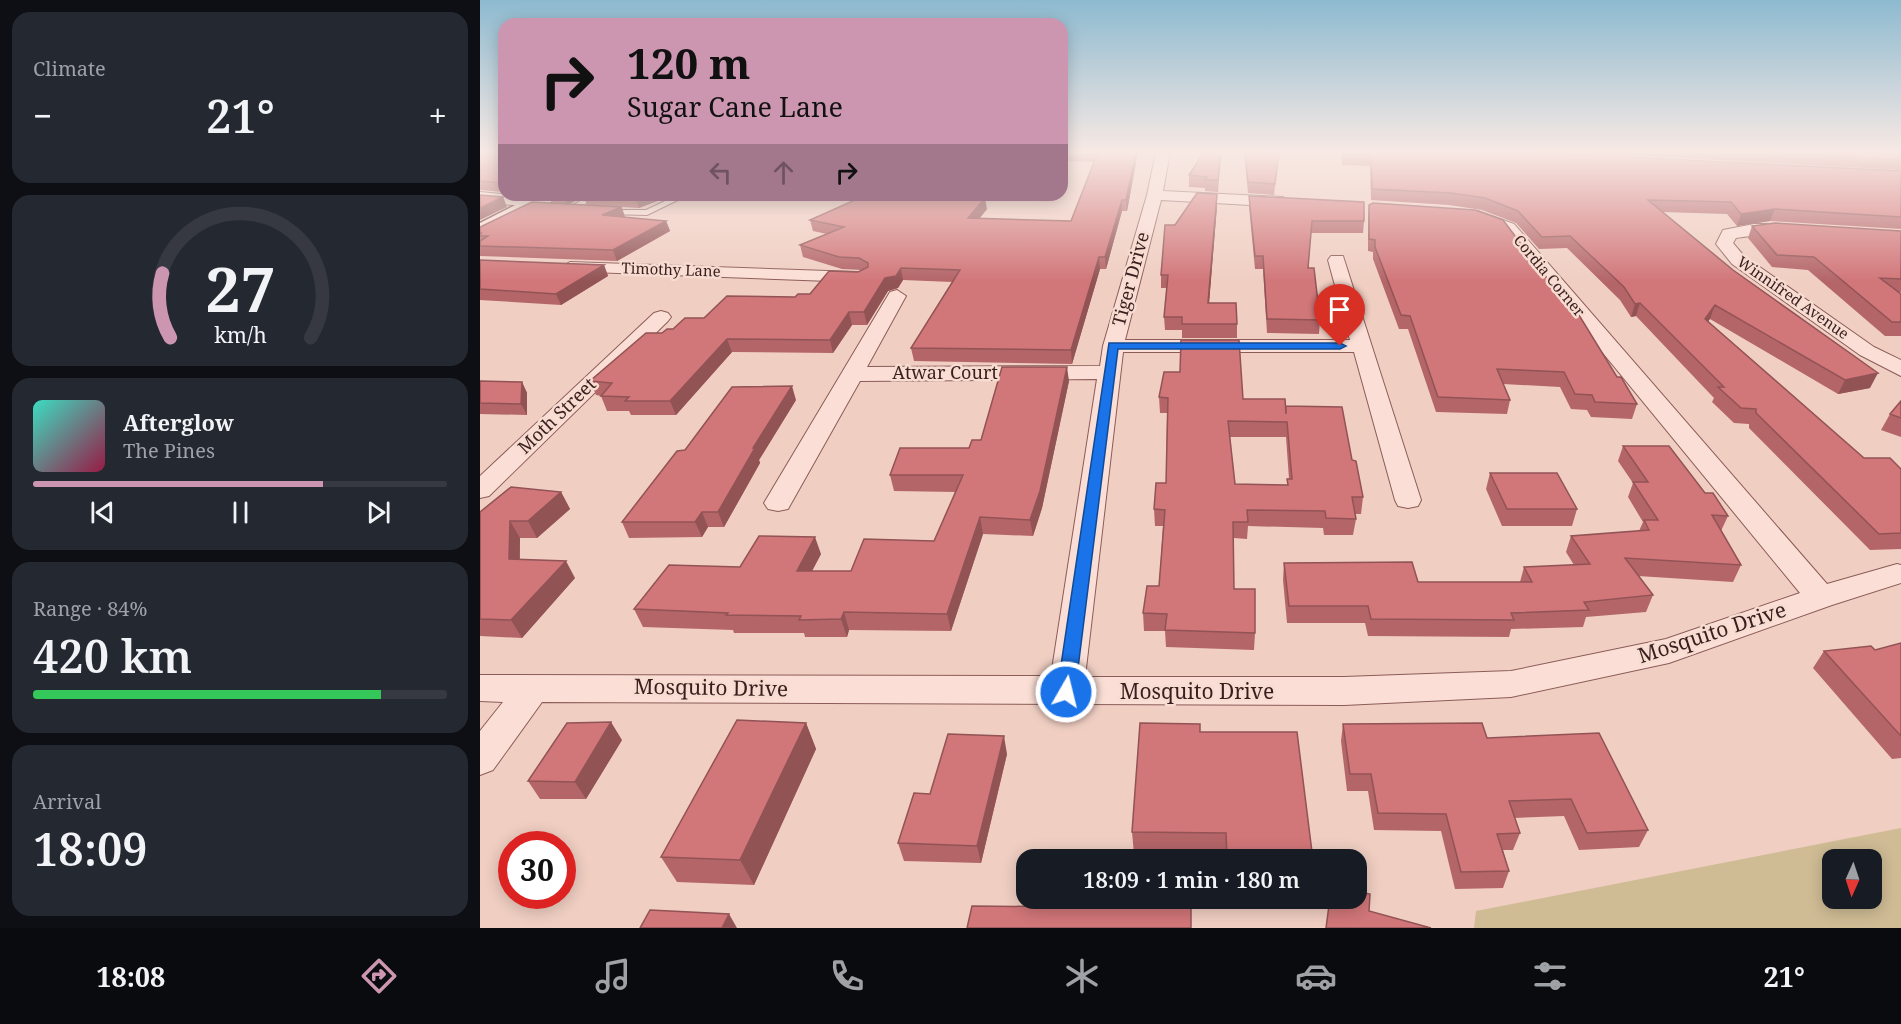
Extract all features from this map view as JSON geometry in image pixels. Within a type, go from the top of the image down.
[{"type":"main road","points":[[480,231],[544,204]]},
{"type":"street","name":"Tiger Drive","points":[[1066,692],[1113,346],[1155,195]]},
{"type":"street","points":[[1161,195],[1306,203]]},
{"type":"street","points":[[480,197],[498,199]]},
{"type":"street","points":[[517,201],[544,204]]},
{"type":"street","name":"Cordia Corner","points":[[1458,213],[1495,220],[1508,226],[1821,597]]},
{"type":"street","name":"Winnifred Avenue","points":[[1806,231],[1739,231],[1729,234],[1724,244],[1729,253],[1738,260],[1830,325],[1867,351],[1901,369]]},
{"type":"street","points":[[1337,260],[1408,500]]},
{"type":"street","name":"Timothy Lane","points":[[552,266],[861,277]]},
{"type":"street","points":[[778,503],[897,296]]},
{"type":"street","name":"Moth Street","points":[[480,489],[661,317]]},
{"type":"street","points":[[1113,346],[1363,346]]},
{"type":"street","name":"Atwar Court","points":[[853,374],[1110,372]]},
{"type":"street","name":"Mosquito Drive","points":[[480,688],[621,687],[1066,692],[1344,691],[1511,684],[1669,651],[1821,597],[1897,574]]},
{"type":"street","points":[[480,759],[532,689]]},
{"type":"lane","points":[[568,210],[585,201]]},
{"type":"lane","points":[[544,204],[568,210],[647,213],[672,201]]},
{"type":"shaded area","points":[[1901,828],[1901,928],[1474,928],[1476,911]]},
{"type":"building","points":[[480,195],[498,197],[498,199],[480,208]]},
{"type":"building","points":[[1081,195],[1127,195],[1126,200],[1122,200],[1105,257],[1099,257],[1071,350],[911,348],[960,270],[901,268],[896,276],[885,278],[864,312],[849,312],[830,340],[727,339],[670,401],[625,401],[629,397],[601,396],[612,383],[590,381],[646,333],[662,333],[667,329],[673,329],[685,318],[704,318],[727,296],[795,297],[798,294],[810,294],[829,271],[858,272],[868,267],[868,263],[859,258],[839,257],[800,245],[844,227],[810,220],[853,201],[982,201],[968,218],[1071,221]]},
{"type":"building","points":[[1195,195],[1217,195],[1208,303],[1236,303],[1237,324],[1182,324],[1182,317],[1164,317],[1168,275],[1161,275],[1165,225],[1175,225]]},
{"type":"building","points":[[1467,195],[1901,195],[1901,217],[1775,209],[1741,214],[1731,202],[1648,200],[1733,270],[1878,373],[1845,380],[1715,305],[1705,319],[1864,458],[1890,458],[1901,469],[1901,533],[1879,534],[1756,413],[1756,409],[1741,408],[1718,387],[1724,387],[1640,303],[1635,304],[1624,287],[1570,236],[1542,237],[1518,211],[1485,198]]},
{"type":"building","points":[[1249,196],[1364,202],[1364,221],[1312,221],[1308,268],[1314,268],[1320,320],[1267,319],[1263,256],[1255,256]]},
{"type":"building","points":[[532,202],[621,207],[602,215],[666,221],[613,250],[480,246],[480,241],[488,236],[480,236],[482,233],[480,233],[480,227]]},
{"type":"building","points":[[1373,203],[1475,210],[1503,220],[1571,310],[1579,315],[1617,377],[1621,377],[1637,404],[1595,402],[1592,395],[1575,394],[1564,372],[1497,369],[1510,400],[1438,397],[1410,316],[1401,315],[1375,247],[1375,240],[1369,239],[1369,205]]},
{"type":"building","points":[[1775,223],[1901,231],[1901,279],[1880,278],[1901,294],[1901,322],[1892,322],[1814,257],[1777,255],[1752,226]]},
{"type":"building","points":[[480,260],[604,265],[556,294],[480,289]]},
{"type":"building","points":[[1181,340],[1239,340],[1243,399],[1285,399],[1286,414],[1286,406],[1342,407],[1352,460],[1356,461],[1363,497],[1352,497],[1356,519],[1326,518],[1325,511],[1247,510],[1248,522],[1233,522],[1234,589],[1255,589],[1255,633],[1165,630],[1167,614],[1143,613],[1147,586],[1159,586],[1165,510],[1154,509],[1156,483],[1166,483],[1168,398],[1159,397],[1164,372],[1180,372]],"holes":[[[1228,421],[1287,422],[1292,479],[1287,479],[1288,485],[1235,484]]]},
{"type":"building","points":[[1002,367],[1067,367],[1040,491],[1030,520],[980,517],[947,614],[844,612],[841,619],[799,620],[801,616],[726,615],[728,613],[634,609],[669,565],[740,567],[759,536],[815,537],[797,571],[851,571],[864,539],[934,541],[963,475],[890,475],[900,448],[969,448],[972,440],[981,440]]},
{"type":"building","points":[[480,381],[522,382],[521,404],[480,403]]},
{"type":"building","points":[[792,386],[753,448],[755,448],[718,512],[702,512],[695,522],[622,522],[677,451],[685,450],[732,387]]},
{"type":"building","points":[[1901,401],[1901,418],[1890,414]]},
{"type":"building","points":[[1623,446],[1669,446],[1705,493],[1713,493],[1728,516],[1712,515],[1741,565],[1625,558],[1653,595],[1584,602],[1589,610],[1511,613],[1514,620],[1371,619],[1368,606],[1289,606],[1284,563],[1412,562],[1418,582],[1532,582],[1524,567],[1590,564],[1571,536],[1649,530],[1644,520],[1658,520],[1633,482],[1648,482]]},
{"type":"building","points":[[1490,473],[1557,473],[1577,509],[1507,509]]},
{"type":"building","points":[[511,487],[561,492],[528,521],[510,521],[509,559],[566,561],[511,620],[480,619],[480,512]]},
{"type":"building","points":[[1901,643],[1901,736],[1824,651],[1871,646],[1875,650]]},
{"type":"building","points":[[737,720],[806,723],[740,860],[661,857]]},
{"type":"building","points":[[611,722],[575,782],[528,781],[567,723]]},
{"type":"building","points":[[1140,723],[1200,724],[1200,732],[1297,732],[1312,849],[1227,849],[1226,833],[1132,832]]},
{"type":"building","points":[[1482,723],[1487,738],[1599,733],[1648,830],[1587,833],[1571,799],[1509,801],[1520,833],[1497,834],[1509,871],[1461,872],[1446,814],[1378,813],[1371,774],[1350,774],[1343,724]]},
{"type":"building","points":[[948,734],[1004,736],[977,846],[898,843],[914,793],[930,794]]},
{"type":"building","points":[[1367,893],[1370,894],[1369,911],[1431,928],[1326,928],[1329,909],[1367,909]]},
{"type":"building","points":[[972,906],[1016,906],[1016,909],[1191,909],[1191,928],[967,928]]},
{"type":"building","points":[[650,910],[729,914],[722,928],[640,928]]},
{"type":"route","points":[[1066,692],[1113,346],[1340,346]]}]
